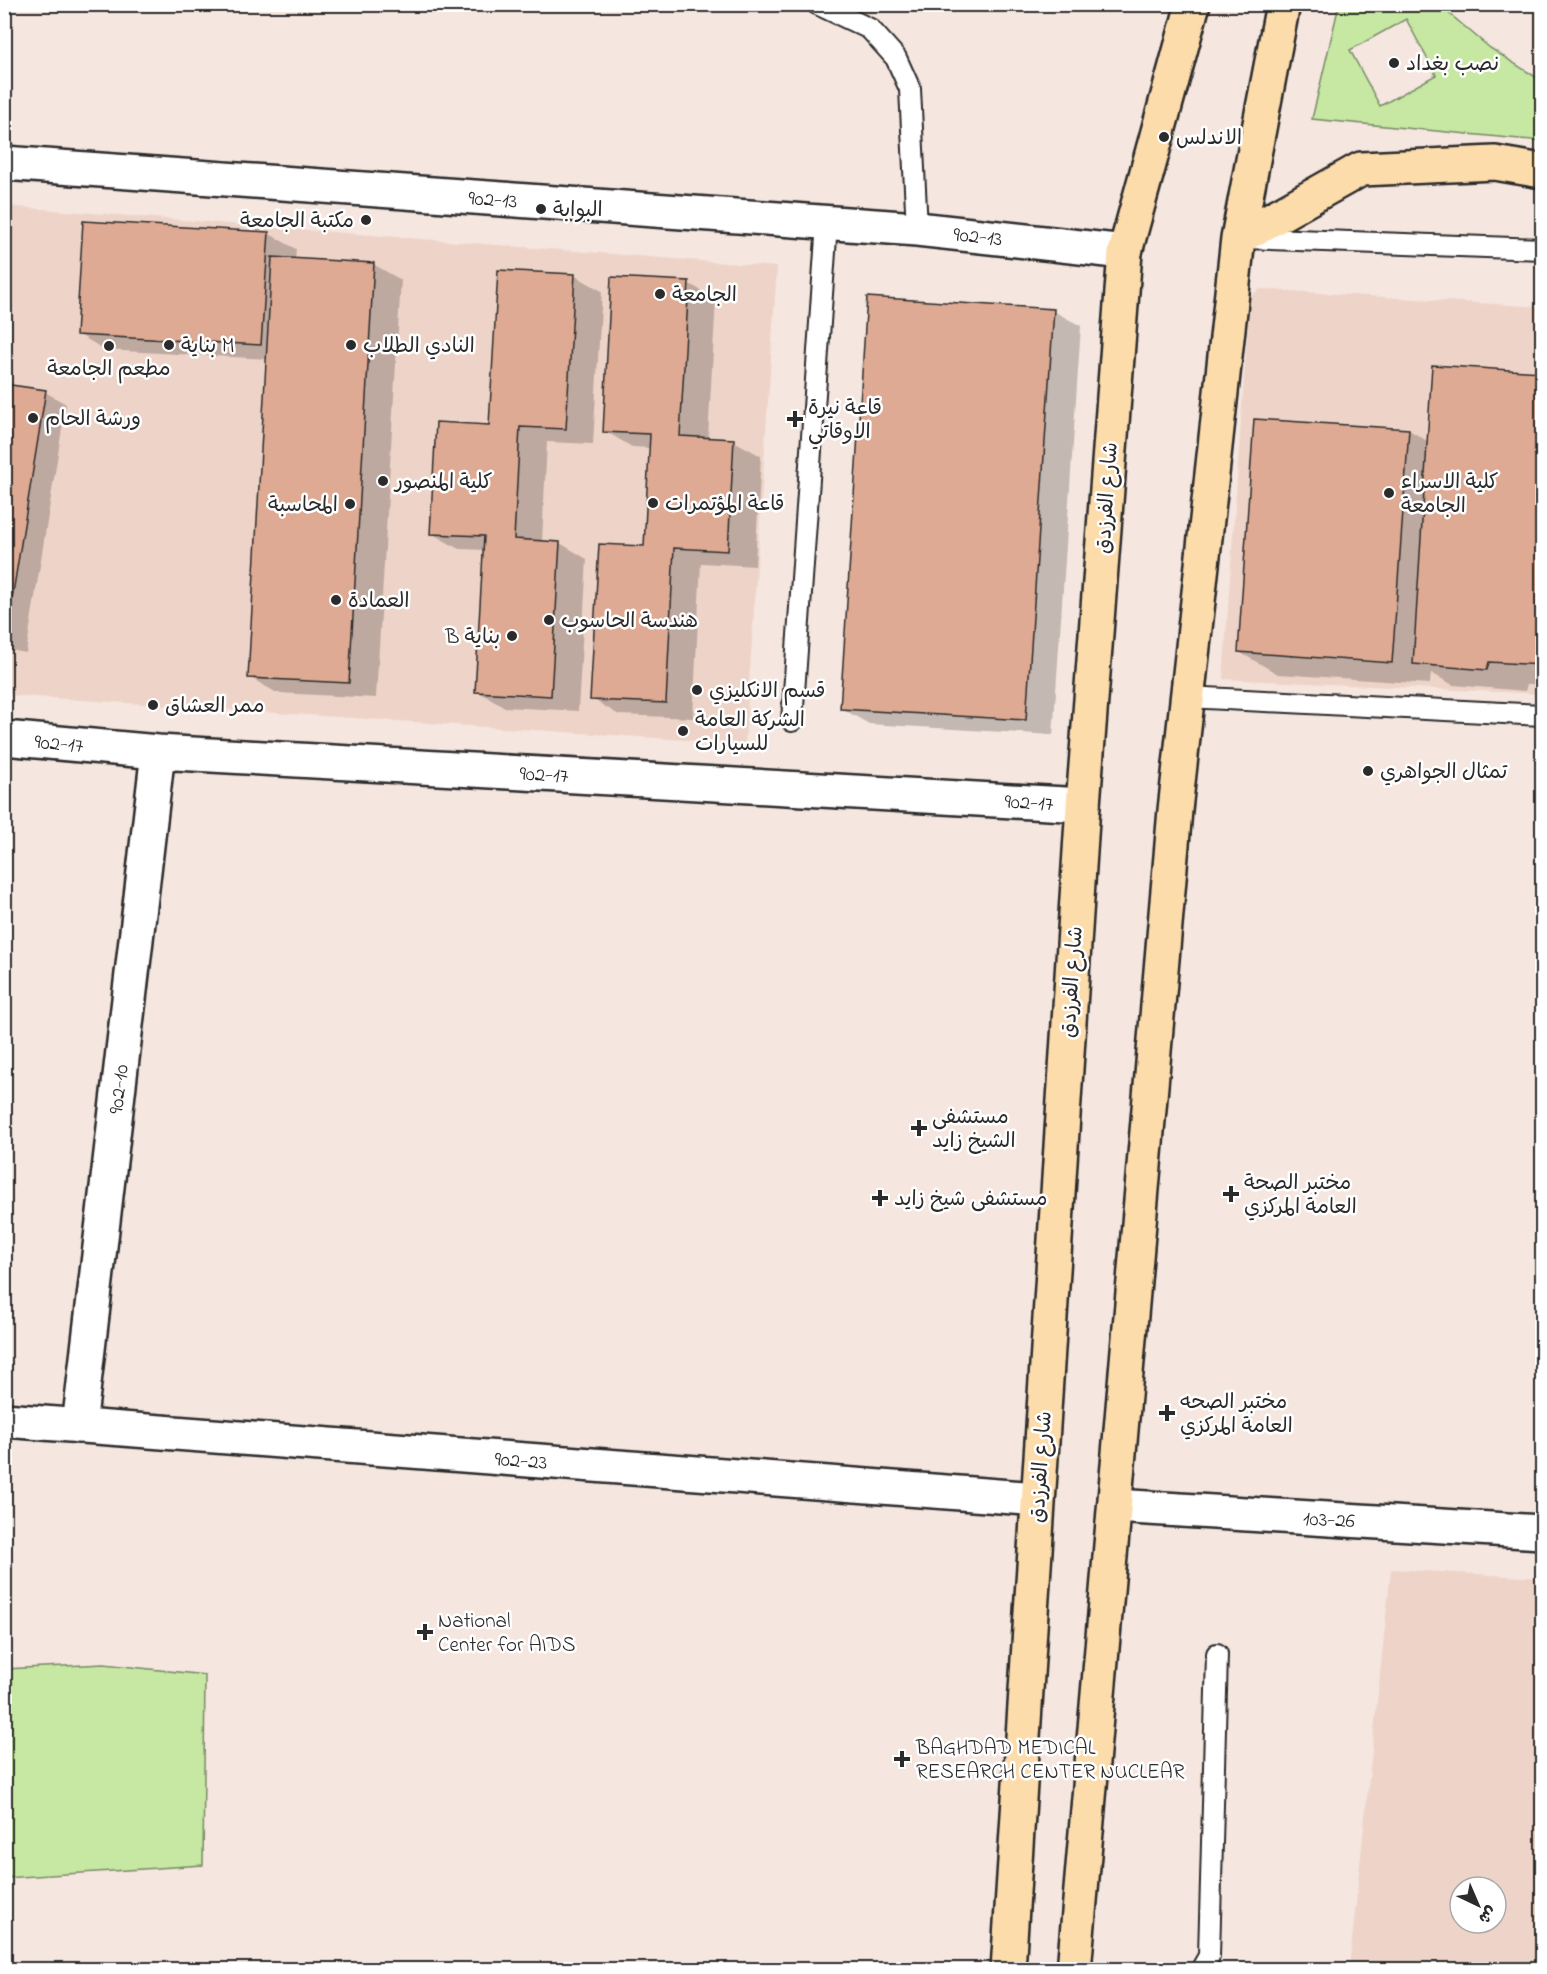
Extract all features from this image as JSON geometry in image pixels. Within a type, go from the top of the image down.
[{"type":"main road","name":"شارع الفرزدق","points":[[1008,1970],[1083,806],[1125,252],[1193,4]]},
{"type":"main road","points":[[1074,1970],[1174,821],[1187,697],[1238,238],[1282,4]]},
{"type":"main road","points":[[1238,238],[1361,169],[1495,163],[1542,171]]},
{"type":"street","name":"902-13","points":[[4,163],[917,229],[1125,252]]},
{"type":"street","name":"902-17","points":[[4,738],[158,752],[1083,806]]},
{"type":"street","name":"902-10","points":[[79,1426],[158,752]]},
{"type":"street","name":"902-23","points":[[4,1420],[1038,1499]]},
{"type":"street","name":"103-26","points":[[1115,1506],[1542,1532]]},
{"type":"lane","points":[[817,4],[870,29],[896,58],[910,89],[917,229]]},
{"type":"lane","points":[[792,721],[828,223]]},
{"type":"lane","points":[[1238,238],[1542,249]]},
{"type":"lane","points":[[1187,697],[1542,715]]},
{"type":"lane","points":[[1201,1970],[1209,1956],[1217,1654]]},
{"type":"shaded area","name":"كلية المنصور","points":[[4,206],[777,267],[745,744],[5,695]]},
{"type":"shaded area","name":"كلية الاسراء الجامعة","points":[[1260,289],[1542,307],[1542,694],[1223,679],[1249,306],[1252,295]]},
{"type":"shaded area","points":[[1391,1569],[1542,1578],[1542,1969],[1349,1969]]},
{"type":"green space","points":[[1339,5],[1439,5],[1490,48],[1542,81],[1542,141],[1312,119]],"holes":[[[1406,19],[1436,75],[1380,106],[1350,50]]]},
{"type":"green space","points":[[104,1664],[205,1675],[203,1865],[5,1878],[5,1669]]},
{"type":"building","points":[[83,221],[269,232],[261,345],[76,335]]},
{"type":"building","points":[[272,257],[374,263],[349,683],[248,678]]},
{"type":"building","points":[[498,270],[575,274],[566,429],[520,427],[514,539],[560,542],[551,696],[475,692],[484,536],[430,534],[436,422],[489,425]]},
{"type":"building","points":[[611,277],[689,281],[680,436],[734,439],[728,551],[674,548],[666,703],[590,700],[599,544],[644,546],[650,434],[603,432]]},
{"type":"building","points":[[867,297],[1054,309],[1026,720],[840,709]]},
{"type":"building","points":[[1432,365],[1542,372],[1542,665],[1489,662],[1487,670],[1413,664]]},
{"type":"building","points":[[4,384],[46,390],[5,642],[4,642]]},
{"type":"building","points":[[1254,419],[1409,429],[1392,663],[1238,652]]},
{"type":"place","name":"نصب بغداد","points":[[1394,63]]},
{"type":"place","name":"الاندلس","points":[[1164,137]]},
{"type":"place","name":"البوابة","points":[[541,209]]},
{"type":"place","name":"مكتبة الجامعة","points":[[366,220]]},
{"type":"place","name":"الجامعة","points":[[660,294]]},
{"type":"place","name":"بناية M","points":[[169,345]]},
{"type":"place","name":"النادي الطلاب","points":[[351,345]]},
{"type":"place","name":"مطعم الجامعة","points":[[109,346]]},
{"type":"place","name":"ورشة الحام","points":[[33,418]]},
{"type":"place","name":"قاعة نيرة الاوقاتي","points":[[795,419]]},
{"type":"place","name":"كلية المنصور","points":[[383,481]]},
{"type":"place","name":"كلية الاسراء الجامعة","points":[[1389,493]]},
{"type":"place","name":"قاعة المؤتمرات","points":[[653,503]]},
{"type":"place","name":"المحاسبة","points":[[350,504]]},
{"type":"place","name":"العمادة","points":[[336,600]]},
{"type":"place","name":"هندسة الحاسوب","points":[[549,620]]},
{"type":"place","name":"B بناية","points":[[512,636]]},
{"type":"place","name":"قسم الانكليزي","points":[[697,690]]},
{"type":"place","name":"ممر العشاق","points":[[153,705]]},
{"type":"place","name":"الشركة العامة للسيارات","points":[[683,731]]},
{"type":"place","name":"تمثال الجواهري","points":[[1368,771]]},
{"type":"place","name":"مستشفى الشيخ زايد","points":[[919,1128]]},
{"type":"place","name":"مختبر الصحة العامة المركزي","points":[[1231,1194]]},
{"type":"place","name":"مستشفى شيخ زايد","points":[[880,1198]]},
{"type":"place","name":"مختبر الصحه العامة المركزي","points":[[1167,1413]]},
{"type":"place","name":"National Center for AIDS","points":[[425,1632]]},
{"type":"place","name":"BAGHDAD MEDICAL RESEARCH CENTER NUCLEAR","points":[[902,1759]]}]
